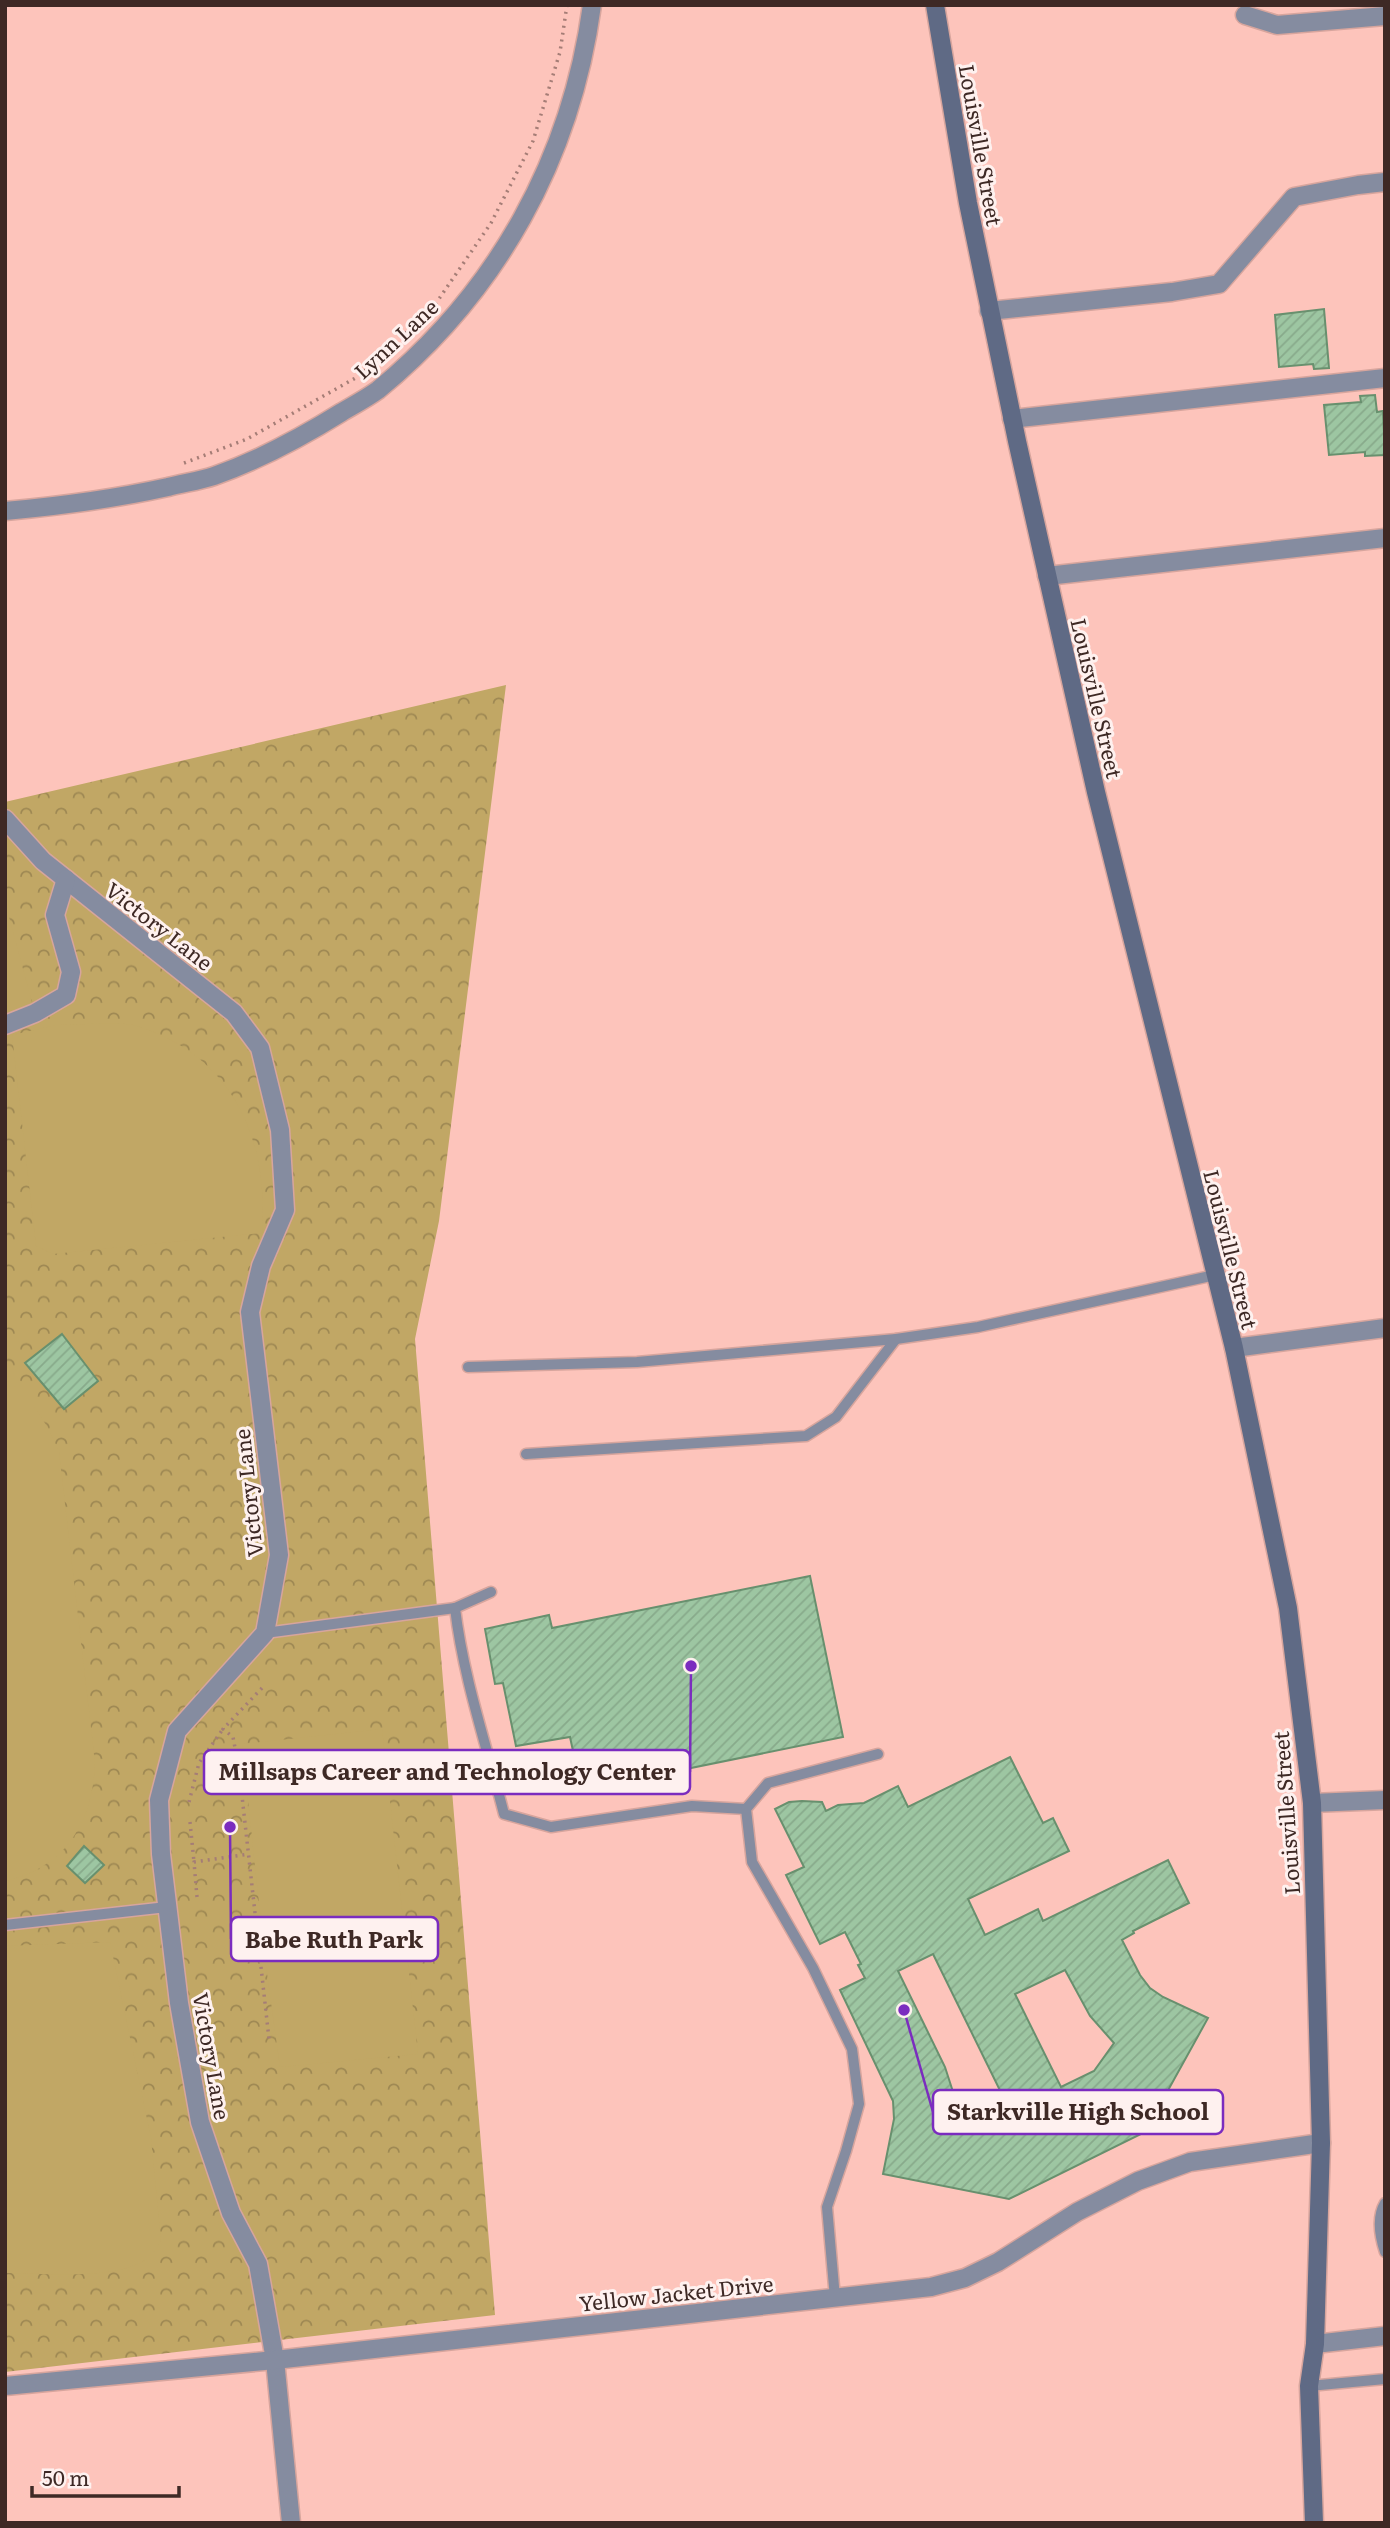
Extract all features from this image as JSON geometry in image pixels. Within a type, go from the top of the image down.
[{"type":"main road","name":"Louisville Street","points":[[935,5],[968,203],[1012,419],[1096,792],[1234,1348],[1288,1608],[1312,1803],[1321,2143],[1315,2344],[1309,2386],[1314,2523]]},
{"type":"street","name":"Lynn Lane","points":[[5,511],[122,497],[213,476],[297,440],[376,391],[436,336],[488,275],[530,206],[566,120],[589,29],[592,5]]},
{"type":"street","points":[[1245,15],[1277,25],[1385,16]]},
{"type":"street","points":[[989,311],[1172,292],[1219,284],[1294,197],[1385,182]]},
{"type":"street","points":[[1012,419],[1385,378]]},
{"type":"street","points":[[1047,576],[1385,538]]},
{"type":"street","name":"Victory Lane","points":[[5,819],[43,861],[234,1013],[260,1048],[280,1130],[285,1210],[261,1266],[250,1311],[279,1555],[265,1633],[177,1731],[159,1800],[161,1854],[179,2003],[200,2122],[231,2213],[258,2264],[275,2360],[291,2523]]},
{"type":"street","points":[[5,1025],[35,1013],[66,995],[71,972],[55,915],[66,880]]},
{"type":"street","points":[[1234,1348],[1385,1328]]},
{"type":"street","points":[[1312,1803],[1385,1800]]},
{"type":"street","name":"Yellow Jacket Drive","points":[[5,2386],[275,2360],[931,2287],[965,2278],[998,2262],[1077,2212],[1138,2182],[1190,2162],[1321,2143]]},
{"type":"street","points":[[1315,2344],[1385,2336]]},
{"type":"lane","points":[[468,1367],[637,1362],[896,1339],[978,1327],[1215,1275]]},
{"type":"lane","points":[[526,1454],[806,1436],[836,1417],[896,1339]]},
{"type":"lane","points":[[265,1633],[456,1608],[491,1591]]},
{"type":"lane","points":[[456,1608],[475,1704],[504,1814],[551,1827],[692,1806],[746,1809]]},
{"type":"lane","points":[[835,2298],[827,2207],[859,2104],[852,2049],[813,1968],[752,1862],[746,1809],[768,1783],[878,1755]]},
{"type":"lane","points":[[5,1925],[167,1907]]},
{"type":"lane","points":[[1385,2203],[1380,2210],[1380,2232],[1385,2252]]},
{"type":"lane","points":[[1309,2386],[1385,2379]]},
{"type":"path","points":[[184,463],[247,439],[359,376],[432,309],[491,223],[533,141],[560,52],[567,5]]},
{"type":"path","points":[[188,1802],[199,1763],[223,1729],[262,1688]]},
{"type":"path","points":[[223,1729],[233,1737],[269,2039]]},
{"type":"path","points":[[190,1822],[197,1896]]},
{"type":"path","points":[[194,1862],[248,1854]]},
{"type":"green space","points":[[506,685],[439,1221],[415,1339],[495,2315],[5,2372],[5,802]]},
{"type":"green space","points":[[5,902],[33,1006],[5,1014]]},
{"type":"green space","points":[[110,1023],[137,1026],[170,1040],[198,1058],[221,1080],[238,1106],[251,1134],[259,1165],[263,1198],[262,1233],[53,1254],[36,1246],[12,1035],[56,1025]]},
{"type":"green space","points":[[5,1379],[38,1412],[59,1452],[95,1763],[89,1804],[72,1839],[45,1865],[26,1875],[5,1881]]},
{"type":"green space","points":[[382,1729],[418,2054],[280,2067],[265,1959],[242,1744]]},
{"type":"green space","points":[[110,1942],[151,2138],[161,2241],[151,2255],[139,2264],[103,2273],[5,2273],[5,1946]]},
{"type":"building","points":[[1324,309],[1329,368],[1314,369],[1313,364],[1279,367],[1275,315]]},
{"type":"building","points":[[1375,395],[1377,412],[1383,411],[1385,455],[1365,456],[1365,452],[1329,455],[1324,405],[1361,402],[1360,396]]},
{"type":"building","points":[[62,1334],[98,1381],[64,1409],[25,1363]]},
{"type":"building","points":[[810,1576],[843,1737],[581,1788],[570,1737],[516,1746],[503,1683],[495,1684],[485,1629],[549,1615],[552,1628]]},
{"type":"building","points":[[1010,1757],[1043,1823],[1053,1818],[1069,1851],[968,1899],[985,1935],[1038,1909],[1043,1921],[1168,1860],[1189,1903],[1133,1931],[1134,1933],[1122,1940],[1150,1988],[1208,2018],[1145,2132],[1009,2199],[883,2174],[894,2119],[893,2101],[840,1990],[865,1978],[858,1965],[861,1964],[845,1932],[820,1944],[786,1875],[804,1867],[775,1809],[789,1802],[802,1801],[822,1802],[826,1811],[838,1805],[864,1803],[898,1786],[908,1807]],"holes":[[[933,1954],[1017,2125],[955,2111],[954,2095],[945,2067],[898,1971]],[[1065,1970],[1090,2016],[1114,2043],[1094,2071],[1061,2087],[1015,1994]]]},
{"type":"building","points":[[84,1846],[104,1865],[85,1883],[67,1866]]},
{"type":"place","name":"Millsaps Career and Technology Center","points":[[691,1666]]},
{"type":"place","name":"Babe Ruth Park","points":[[230,1827]]},
{"type":"place","name":"Starkville High School","points":[[904,2010]]}]
